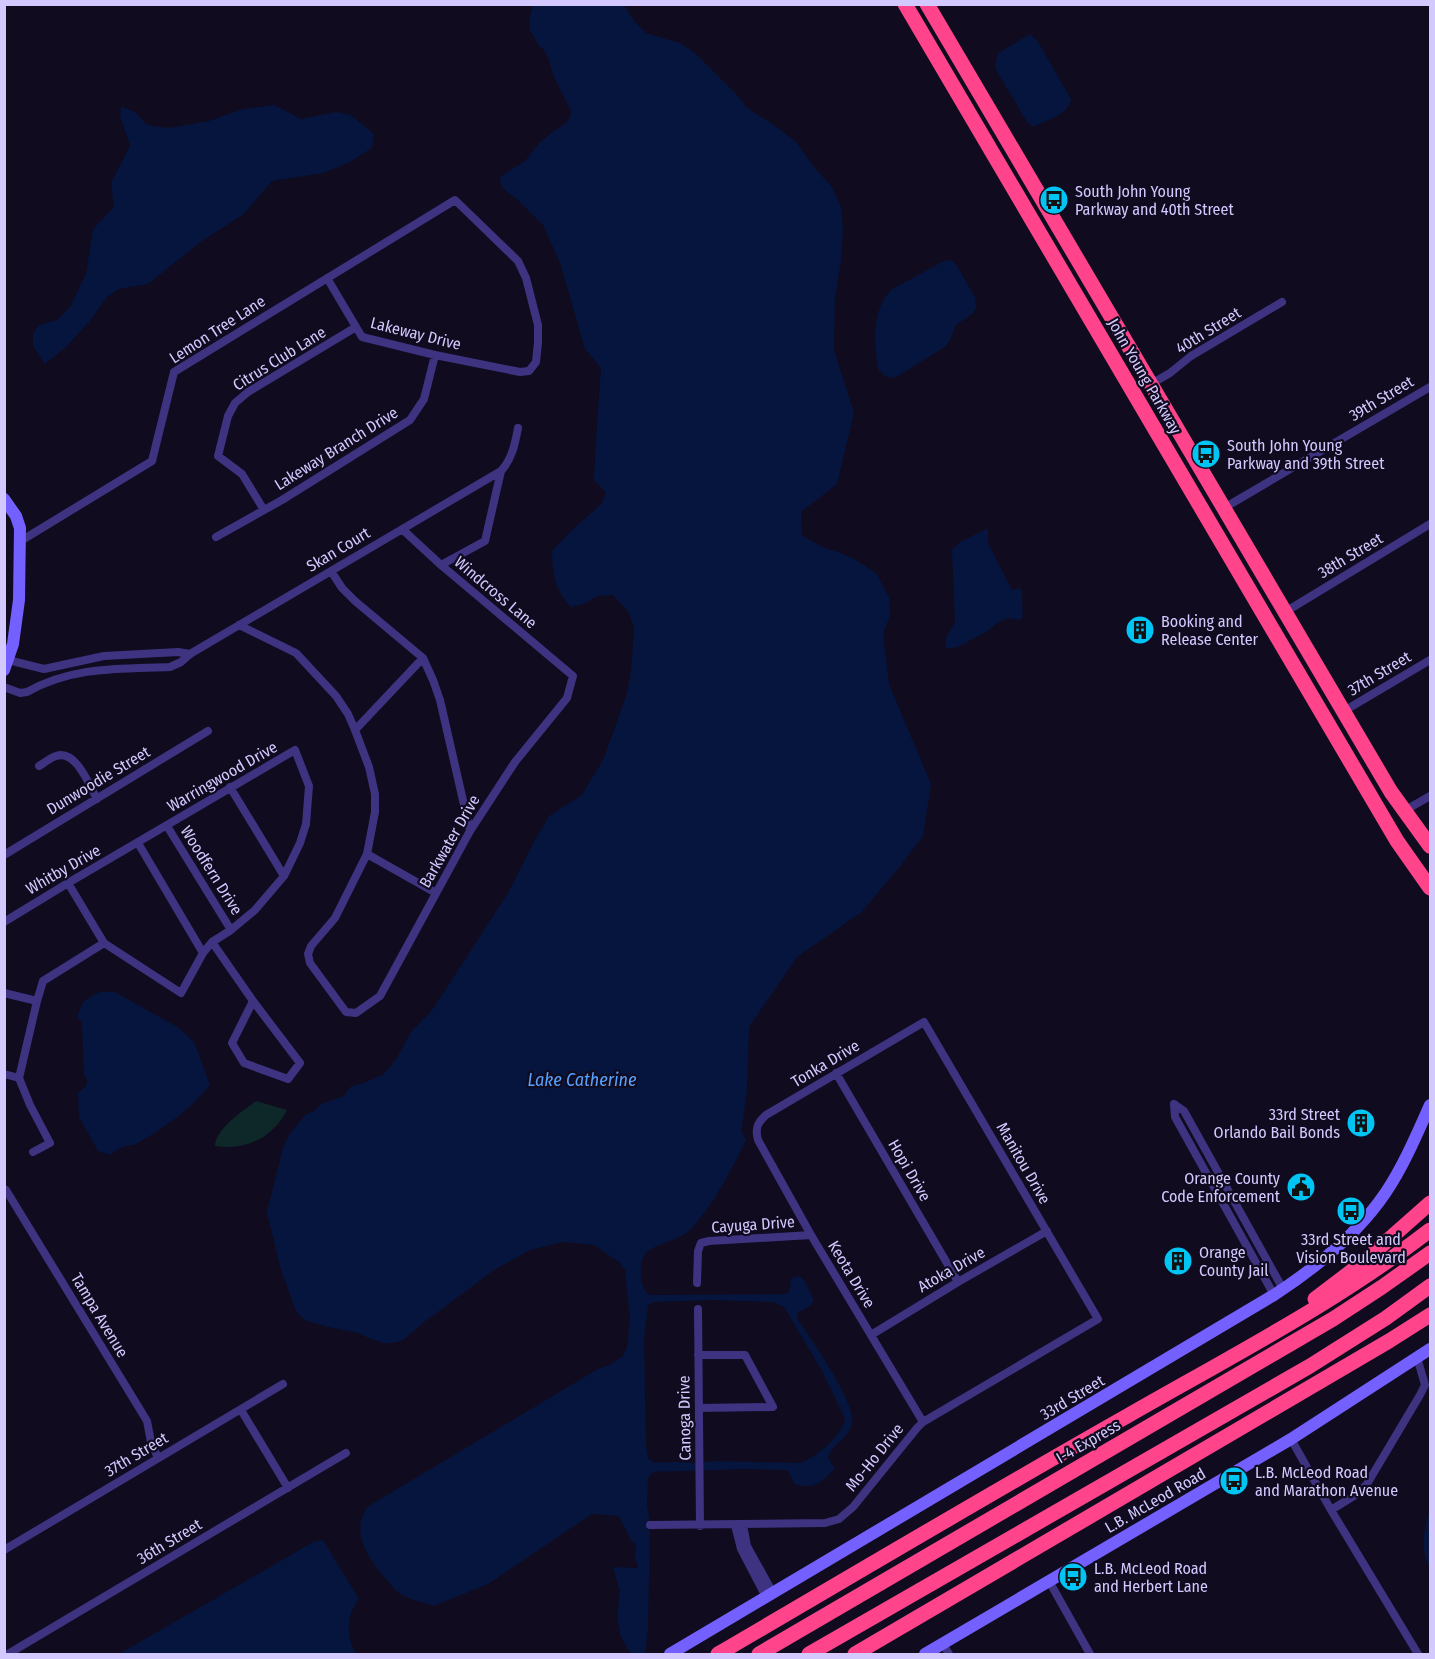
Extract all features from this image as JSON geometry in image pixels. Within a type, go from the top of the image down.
[{"type":"highway","name":"John Young Parkway","points":[[905,4],[1397,841],[1431,888]]},
{"type":"highway","name":"John Young Parkway","points":[[927,4],[1391,792],[1431,846]]},
{"type":"highway","points":[[1182,474],[1212,502],[1224,508]]},
{"type":"highway","points":[[1310,691],[1326,703],[1344,711]]},
{"type":"highway","points":[[1236,1355],[1296,1314],[1361,1264],[1431,1203]]},
{"type":"highway","points":[[718,1654],[1352,1287],[1431,1230]]},
{"type":"highway","name":"I-4 Express","points":[[759,1654],[1333,1319],[1431,1253]]},
{"type":"highway","points":[[809,1654],[1310,1366],[1386,1318],[1431,1286]]},
{"type":"highway","points":[[855,1654],[1431,1315]]},
{"type":"street","name":"Lemon Tree Lane","points":[[20,542],[152,461],[174,372],[455,200],[518,261],[526,279],[538,326],[536,362],[529,372]]},
{"type":"street","name":"Lakeway Drive","points":[[327,278],[362,337],[435,355],[529,372]]},
{"type":"street","name":"40th Street","points":[[1150,384],[1170,373],[1191,356],[1282,302]]},
{"type":"street","name":"Citrus Club Lane","points":[[264,510],[242,474],[218,456],[228,416],[235,403],[248,392],[356,327]]},
{"type":"street","name":"Lakeway Branch Drive","points":[[216,537],[410,420],[424,399],[435,355]]},
{"type":"street","name":"39th Street","points":[[1224,508],[1429,391]]},
{"type":"street","points":[[441,565],[485,541],[501,471],[514,447],[518,428]]},
{"type":"street","name":"Skan Court","points":[[4,687],[20,693],[74,673],[170,667],[501,471]]},
{"type":"street","points":[[4,500],[16,516],[20,528],[19,600],[13,644],[6,665],[44,669],[104,656],[178,652],[190,654]]},
{"type":"street","name":"38th Street","points":[[1285,612],[1431,524]]},
{"type":"street","name":"Windcross Lane","points":[[402,529],[441,565],[573,676]]},
{"type":"street","points":[[331,571],[342,588],[355,601],[423,658],[440,700],[470,831]]},
{"type":"street","points":[[239,625],[296,653],[336,696],[355,730],[369,767],[375,795],[375,812],[367,854],[436,893]]},
{"type":"street","points":[[355,730],[423,658]]},
{"type":"street","name":"37th Street","points":[[1344,711],[1431,660]]},
{"type":"street","name":"Barkwater Drive","points":[[367,854],[335,918],[311,946],[308,954],[310,963],[346,1012],[356,1013],[380,996],[470,831],[515,762],[567,698],[573,676]]},
{"type":"street","name":"Dunwoodie Street","points":[[4,855],[207,731]]},
{"type":"street","name":"Warringwood Drive","points":[[104,943],[181,993],[202,953],[212,942],[255,910],[284,876],[300,843],[306,824],[309,786],[295,750],[138,843]]},
{"type":"street","points":[[39,766],[57,755],[68,756],[77,763],[97,799]]},
{"type":"street","points":[[230,787],[284,876]]},
{"type":"street","points":[[1404,812],[1431,796]]},
{"type":"street","name":"Woodfern Drive","points":[[167,826],[231,930]]},
{"type":"street","points":[[138,843],[202,953]]},
{"type":"street","name":"Whitby Drive","points":[[4,922],[138,843]]},
{"type":"street","points":[[33,1152],[50,1143],[30,1106],[19,1078],[43,981],[104,943],[68,883]]},
{"type":"street","points":[[212,942],[300,1063],[288,1079],[244,1063],[232,1043],[253,1001]]},
{"type":"street","points":[[4,993],[38,1001]]},
{"type":"street","name":"Tonka Drive","points":[[758,1140],[756,1127],[765,1115],[924,1022]]},
{"type":"street","name":"Manitou Drive","points":[[924,1022],[1098,1319]]},
{"type":"street","name":"Hopi Drive","points":[[836,1073],[958,1282]]},
{"type":"street","points":[[4,1074],[19,1078]]},
{"type":"street","points":[[1174,1104],[1184,1111],[1279,1292],[1174,1117],[1174,1104]]},
{"type":"street","name":"33rd Street","points":[[670,1654],[1302,1277],[1330,1254],[1377,1204],[1403,1163],[1431,1105]]},
{"type":"street","name":"Keota Drive","points":[[758,1140],[811,1235],[923,1422]]},
{"type":"street","name":"Tampa Avenue","points":[[6,1191],[147,1421],[151,1442],[158,1458]]},
{"type":"street","name":"Atoka Drive","points":[[871,1335],[1047,1231]]},
{"type":"street","name":"Cayuga Drive","points":[[697,1282],[698,1251],[701,1243],[811,1235]]},
{"type":"street","name":"Canoga Drive","points":[[698,1309],[700,1526]]},
{"type":"street","name":"Mo-Ho Drive","points":[[650,1526],[825,1523],[839,1519],[853,1507],[923,1422],[1098,1319]]},
{"type":"street","name":"L.B. McLeod Road","points":[[925,1654],[946,1649],[1049,1581],[1291,1439],[1431,1349]]},
{"type":"street","points":[[698,1355],[745,1355],[773,1407],[699,1408]]},
{"type":"street","points":[[1331,1510],[1357,1494],[1366,1484],[1420,1395],[1425,1385],[1417,1357]]},
{"type":"street","name":"37th Street","points":[[6,1545],[242,1410],[283,1384]]},
{"type":"street","points":[[242,1410],[288,1488]]},
{"type":"street","points":[[1291,1439],[1418,1654]]},
{"type":"street","name":"36th Street","points":[[8,1654],[346,1454]]},
{"type":"street","points":[[739,1525],[770,1595]]},
{"type":"street","points":[[1049,1581],[1090,1654]]},
{"type":"green space","points":[[256,1101],[287,1110],[274,1128],[257,1140],[237,1146],[215,1146],[225,1126]]},
{"type":"water","name":"Lake Catherine","points":[[533,5],[624,5],[635,22],[646,33],[680,43],[695,53],[746,107],[796,142],[831,186],[841,207],[843,229],[835,298],[834,350],[854,413],[837,484],[801,512],[802,535],[822,547],[854,559],[876,573],[889,597],[890,615],[883,635],[889,684],[931,784],[923,836],[862,912],[797,957],[749,1027],[747,1091],[741,1131],[746,1140],[715,1197],[692,1228],[681,1236],[652,1248],[642,1260],[642,1282],[646,1292],[650,1295],[786,1294],[790,1290],[791,1278],[799,1276],[804,1280],[814,1300],[811,1305],[798,1313],[797,1318],[840,1387],[852,1414],[850,1429],[828,1458],[835,1469],[817,1484],[801,1486],[794,1484],[789,1472],[785,1470],[653,1472],[648,1478],[647,1505],[650,1523],[648,1629],[645,1654],[631,1654],[621,1637],[617,1616],[620,1592],[613,1567],[638,1568],[635,1557],[636,1544],[632,1542],[619,1516],[592,1514],[488,1584],[434,1606],[407,1597],[394,1588],[368,1554],[360,1526],[367,1507],[623,1356],[627,1347],[630,1320],[625,1270],[619,1262],[594,1245],[563,1242],[530,1250],[494,1270],[403,1340],[384,1343],[359,1333],[304,1320],[296,1311],[281,1270],[267,1212],[283,1148],[289,1135],[305,1115],[314,1111],[321,1104],[344,1096],[350,1087],[384,1074],[396,1059],[412,1031],[433,1009],[508,893],[549,816],[582,795],[604,758],[627,693],[634,629],[629,613],[613,595],[597,596],[584,604],[571,607],[561,594],[554,575],[552,551],[602,503],[606,492],[594,480],[601,368],[585,349],[560,263],[543,225],[503,189],[500,182],[501,176],[525,161],[539,143],[570,118],[571,111],[553,75],[548,57],[530,30]],"holes":[[[714,1300],[773,1302],[784,1307],[822,1371],[845,1419],[834,1439],[821,1451],[801,1463],[713,1461],[655,1463],[648,1458],[644,1337],[648,1306],[654,1302]]]},
{"type":"water","points":[[1030,34],[1037,40],[1071,99],[1069,105],[1061,113],[1034,127],[1027,122],[995,68],[998,53]]},
{"type":"water","points":[[275,105],[301,119],[336,112],[351,115],[374,134],[372,148],[348,163],[323,173],[272,181],[244,214],[202,241],[148,284],[119,289],[107,297],[89,322],[67,346],[45,364],[33,346],[33,333],[39,325],[57,320],[70,307],[86,274],[93,229],[114,207],[111,183],[130,146],[120,116],[121,106],[135,112],[147,125],[169,128],[209,121],[243,109]]},
{"type":"water","points":[[946,260],[953,261],[957,266],[975,297],[976,308],[972,314],[956,325],[946,346],[895,378],[885,376],[878,369],[875,338],[880,306],[892,289]]},
{"type":"water","points":[[988,528],[988,543],[1012,590],[1020,588],[1023,616],[1020,620],[1007,618],[958,647],[945,649],[946,638],[955,622],[952,550],[960,542]]},
{"type":"water","points":[[99,992],[115,992],[179,1028],[194,1042],[210,1085],[194,1102],[166,1125],[136,1144],[121,1148],[111,1155],[98,1151],[79,1117],[78,1093],[87,1085],[87,1080],[84,1074],[82,1022],[77,1017],[83,1002]]},
{"type":"water","points":[[1430,1509],[1430,1568],[1425,1554],[1424,1532]]},
{"type":"water","points":[[323,1540],[359,1599],[352,1612],[349,1626],[350,1640],[356,1654],[119,1654],[315,1541]]},
{"type":"place","name":"South John Young Parkway and 40th Street","points":[[1054,200]]},
{"type":"place","name":"South John Young Parkway and 39th Street","points":[[1206,454]]},
{"type":"place","name":"Booking and Release Center","points":[[1140,630]]},
{"type":"place","name":"33rd Street Orlando Bail Bonds","points":[[1361,1123]]},
{"type":"place","name":"Orange County Code Enforcement","points":[[1301,1187]]},
{"type":"place","name":"33rd Street and Vision Boulevard","points":[[1351,1211]]},
{"type":"place","name":"Orange County Jail","points":[[1178,1261]]},
{"type":"place","name":"L.B. McLeod Road and Marathon Avenue","points":[[1234,1481]]},
{"type":"place","name":"L.B. McLeod Road and Herbert Lane","points":[[1073,1577]]}]
